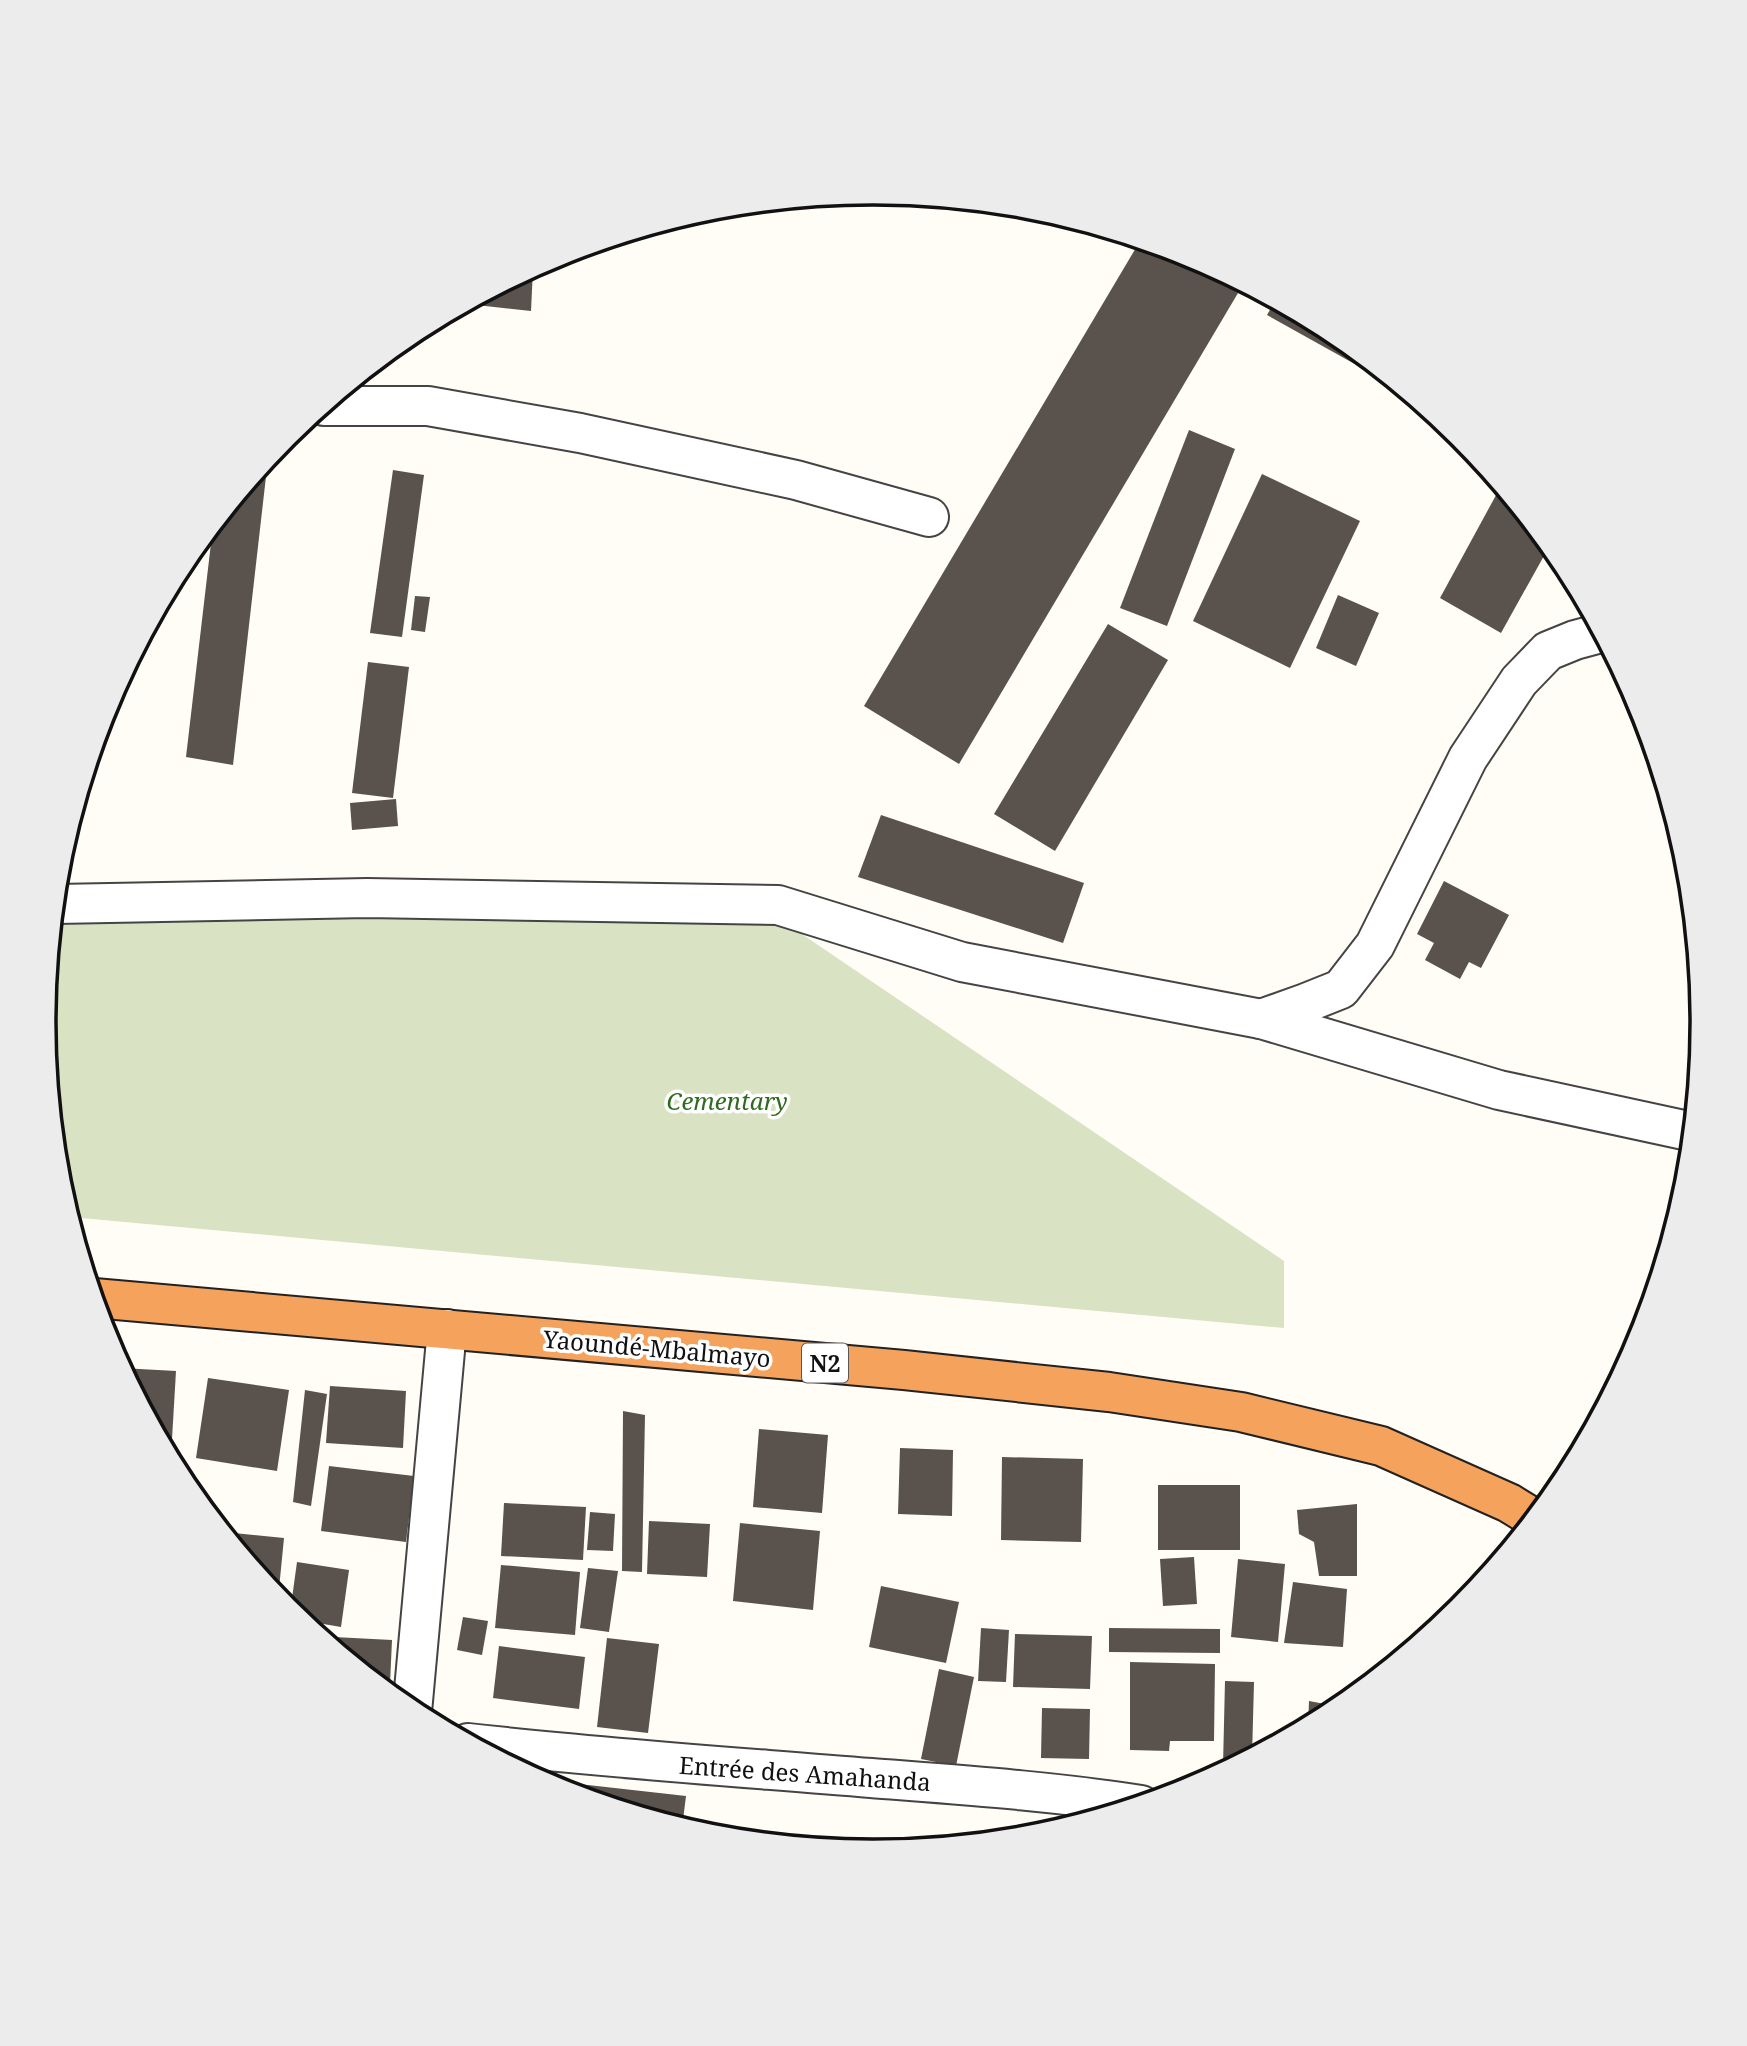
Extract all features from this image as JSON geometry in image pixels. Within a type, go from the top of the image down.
[{"type":"highway","name":"Yaoundé-Mbalmayo","points":[[104,1299],[904,1370],[1109,1392],[1241,1412],[1381,1447],[1527,1514]]},
{"type":"street","points":[[336,406],[428,406],[580,433],[796,481],[929,517]]},
{"type":"street","points":[[1261,1019],[1341,989],[1375,945],[1468,758],[1519,681],[1548,651],[1593,635]]},
{"type":"street","points":[[65,904],[367,898],[778,905],[962,962],[1261,1019],[1499,1090],[1684,1130]]},
{"type":"street","points":[[413,1699],[447,1329]]},
{"type":"street","name":"Entrée des Amahanda","points":[[493,1746],[576,1755],[967,1786],[1120,1802]]},
{"type":"green space","name":"Cementary","points":[[66,901],[790,926],[1284,1261],[1284,1328],[80,1218],[63,1130],[58,1076],[58,970]]},
{"type":"building","points":[[1135,249],[1186,268],[1238,293],[959,764],[864,706]]},
{"type":"building","points":[[532,281],[531,311],[482,306]]},
{"type":"building","points":[[1270,309],[1282,315],[1365,370],[1267,315]]},
{"type":"building","points":[[1189,430],[1235,449],[1167,626],[1120,608]]},
{"type":"building","points":[[393,470],[424,475],[402,637],[370,633]]},
{"type":"building","points":[[1262,474],[1360,521],[1290,668],[1193,621]]},
{"type":"building","points":[[266,476],[233,765],[186,757],[211,545]]},
{"type":"building","points":[[1497,494],[1544,556],[1501,633],[1440,598]]},
{"type":"building","points":[[1338,595],[1379,613],[1356,666],[1316,648]]},
{"type":"building","points":[[415,596],[430,597],[425,632],[411,630]]},
{"type":"building","points":[[1108,624],[1168,660],[1055,851],[994,814]]},
{"type":"building","points":[[368,662],[409,667],[393,798],[352,793]]},
{"type":"building","points":[[396,799],[398,826],[352,830],[350,803]]},
{"type":"building","points":[[881,815],[1084,883],[1063,943],[858,877]]},
{"type":"building","points":[[1444,881],[1509,915],[1481,968],[1469,962],[1460,979],[1425,960],[1434,943],[1417,934]]},
{"type":"building","points":[[133,1369],[176,1371],[172,1439],[166,1432]]},
{"type":"building","points":[[208,1378],[289,1390],[277,1471],[196,1458]]},
{"type":"building","points":[[330,1386],[406,1391],[403,1448],[326,1443]]},
{"type":"building","points":[[305,1390],[327,1394],[311,1506],[293,1502]]},
{"type":"building","points":[[623,1411],[645,1415],[642,1572],[622,1571]]},
{"type":"building","points":[[759,1429],[828,1435],[822,1513],[753,1507]]},
{"type":"building","points":[[900,1448],[953,1450],[952,1516],[898,1514]]},
{"type":"building","points":[[1002,1457],[1083,1459],[1081,1542],[1001,1540]]},
{"type":"building","points":[[329,1466],[414,1476],[406,1542],[321,1531]]},
{"type":"building","points":[[1158,1485],[1240,1485],[1240,1550],[1158,1550]]},
{"type":"building","points":[[504,1503],[586,1507],[583,1560],[501,1556]]},
{"type":"building","points":[[1357,1504],[1357,1576],[1319,1576],[1314,1542],[1299,1534],[1297,1510]]},
{"type":"building","points":[[590,1512],[615,1514],[613,1551],[587,1550]]},
{"type":"building","points":[[649,1521],[710,1524],[707,1577],[647,1574]]},
{"type":"building","points":[[740,1523],[820,1531],[813,1610],[733,1601]]},
{"type":"building","points":[[235,1533],[284,1538],[279,1584]]},
{"type":"building","points":[[1194,1557],[1197,1604],[1163,1606],[1160,1559]]},
{"type":"building","points":[[1238,1559],[1285,1564],[1278,1642],[1231,1637]]},
{"type":"building","points":[[297,1562],[349,1570],[341,1627],[318,1623],[292,1598]]},
{"type":"building","points":[[501,1565],[580,1572],[575,1635],[495,1628]]},
{"type":"building","points":[[588,1568],[618,1571],[609,1632],[580,1628]]},
{"type":"building","points":[[1293,1582],[1347,1589],[1343,1647],[1284,1643]]},
{"type":"building","points":[[881,1586],[959,1602],[946,1663],[869,1647]]},
{"type":"building","points":[[463,1617],[488,1621],[482,1655],[457,1650]]},
{"type":"building","points":[[981,1628],[1009,1630],[1006,1682],[978,1681]]},
{"type":"building","points":[[1109,1628],[1220,1629],[1220,1653],[1109,1652]]},
{"type":"building","points":[[1015,1634],[1092,1636],[1090,1689],[1013,1687]]},
{"type":"building","points":[[334,1638],[392,1640],[390,1682],[376,1672]]},
{"type":"building","points":[[607,1638],[659,1644],[648,1733],[597,1727]]},
{"type":"building","points":[[499,1646],[585,1657],[579,1709],[493,1698]]},
{"type":"building","points":[[1130,1662],[1215,1664],[1214,1741],[1170,1741],[1169,1751],[1130,1750]]},
{"type":"building","points":[[939,1669],[974,1677],[956,1766],[921,1759]]},
{"type":"building","points":[[1225,1681],[1254,1682],[1252,1747],[1223,1761]]},
{"type":"building","points":[[1309,1701],[1326,1704],[1308,1715]]},
{"type":"building","points":[[1042,1708],[1090,1709],[1089,1759],[1041,1758]]},
{"type":"building","points":[[579,1785],[686,1796],[683,1818],[611,1797]]}]
